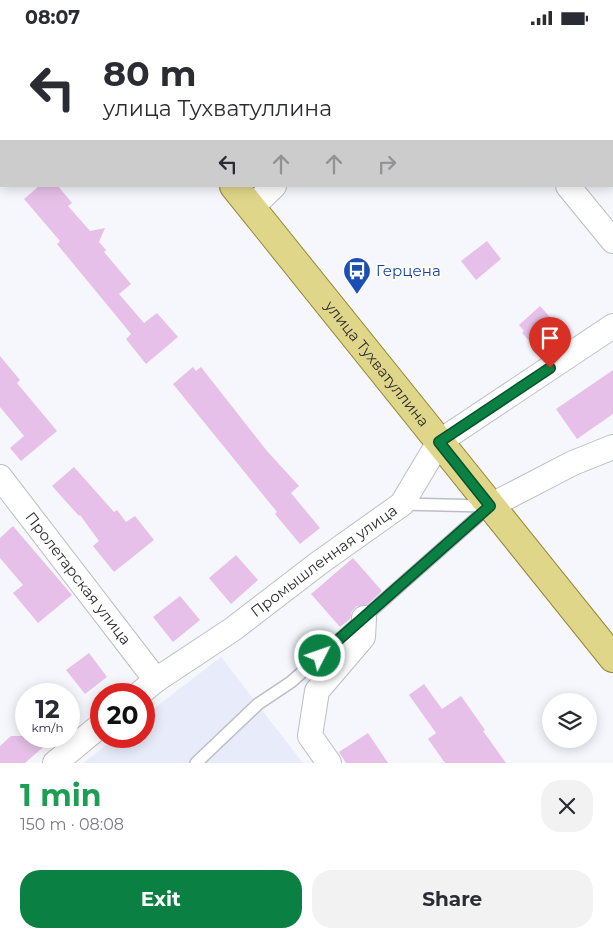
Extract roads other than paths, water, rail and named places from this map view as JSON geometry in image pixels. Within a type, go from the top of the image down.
[{"type":"main road","name":"улица Тухватуллина","points":[[235,187],[613,658]]},
{"type":"street","points":[[251,208],[273,187]]},
{"type":"street","points":[[569,187],[613,241]]},
{"type":"street","name":"Промышленная улица","points":[[153,683],[233,629],[319,563],[402,503],[439,442],[613,326]]},
{"type":"street","points":[[490,506],[573,463],[613,447]]},
{"type":"street","name":"Пролетарская улица","points":[[0,477],[144,683]]},
{"type":"street","points":[[329,763],[310,736],[317,691],[363,637],[364,618]]},
{"type":"street","points":[[55,763],[90,734]]},
{"type":"lane","points":[[402,503],[490,506]]},
{"type":"lane","points":[[196,763],[258,705],[291,682],[490,506]]},
{"type":"place","name":"Герцена","points":[[357,295]]}]
